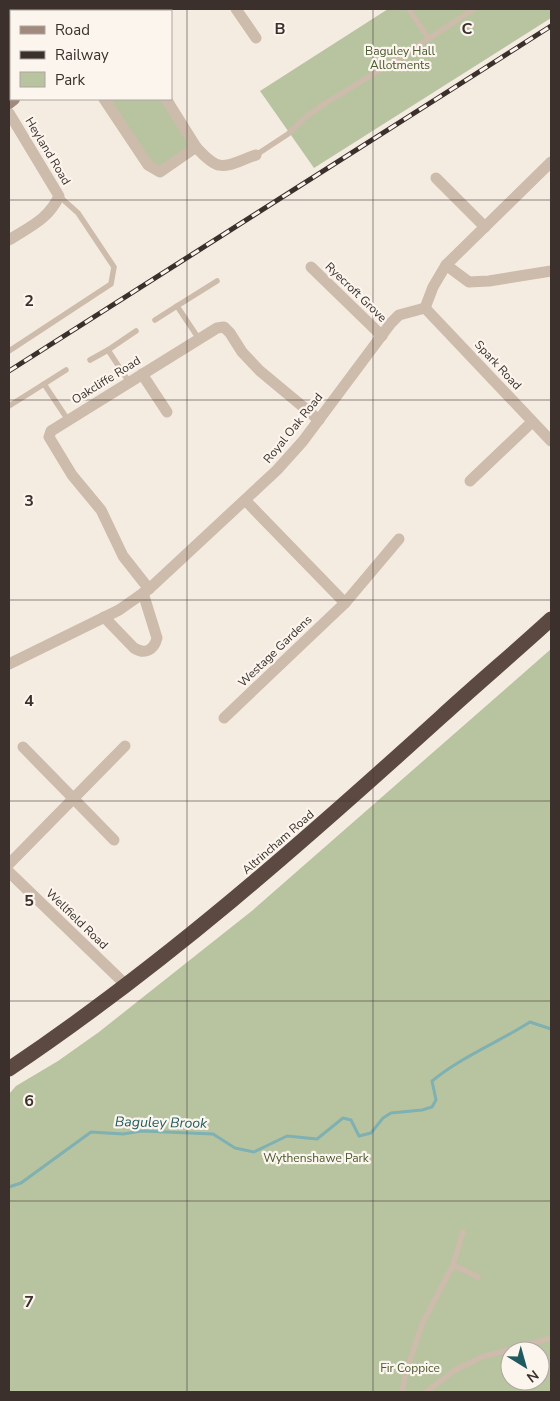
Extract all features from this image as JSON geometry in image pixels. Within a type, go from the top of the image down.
[{"type":"highway","name":"Altrincham Road","points":[[9,1069],[126,986],[253,884],[551,619]]},
{"type":"street","points":[[236,9],[256,38]]},
{"type":"street","points":[[105,100],[148,166],[160,172],[196,147]]},
{"type":"street","points":[[167,100],[196,147],[214,165],[222,166],[256,155]]},
{"type":"street","name":"Heyland Road","points":[[9,114],[59,196],[54,208],[44,218],[9,240]]},
{"type":"street","points":[[425,308],[433,287],[446,265],[551,162]]},
{"type":"street","points":[[436,178],[485,227]]},
{"type":"street","points":[[446,265],[469,282],[489,281],[551,271]]},
{"type":"street","name":"Ryecroft Grove","points":[[311,267],[382,336]]},
{"type":"street","name":"Royal Oak Road","points":[[9,664],[120,610],[146,591],[246,501],[283,464],[319,420],[391,323],[399,315],[425,308]]},
{"type":"street","name":"Spark Road","points":[[425,308],[551,441]]},
{"type":"street","name":"Oakcliffe Road","points":[[146,591],[123,556],[101,510],[72,475],[49,437],[51,431],[217,328],[224,327],[260,371],[319,420]]},
{"type":"street","points":[[142,374],[167,412]]},
{"type":"street","points":[[470,481],[532,422]]},
{"type":"street","points":[[246,501],[345,603]]},
{"type":"street","name":"Westage Gardens","points":[[224,718],[345,603],[399,539]]},
{"type":"street","points":[[104,618],[134,648],[140,652],[146,652],[152,648],[157,638],[146,591]]},
{"type":"street","points":[[9,864],[125,746]]},
{"type":"street","points":[[24,747],[114,840]]},
{"type":"street","name":"Wellfield Road","points":[[9,872],[126,986]]},
{"type":"lane","points":[[409,9],[428,38]]},
{"type":"lane","points":[[256,155],[288,134],[307,116],[328,101],[396,60],[474,9]]},
{"type":"lane","points":[[9,351],[111,284],[114,267],[78,213],[59,196]]},
{"type":"lane","points":[[155,320],[217,281]]},
{"type":"lane","points":[[177,306],[199,339]]},
{"type":"lane","points":[[90,360],[136,331]]},
{"type":"lane","points":[[108,350],[130,382]]},
{"type":"lane","points":[[9,406],[66,370]]},
{"type":"lane","points":[[44,384],[68,420]]},
{"type":"lane","points":[[402,1392],[406,1372],[422,1324],[453,1265],[463,1232]]},
{"type":"lane","points":[[453,1265],[478,1277]]},
{"type":"lane","points":[[426,1392],[456,1370],[482,1357],[551,1338]]},
{"type":"green space","name":"Baguley Hall Allotments","points":[[388,9],[551,9],[551,18],[314,168],[260,91]]},
{"type":"green space","points":[[111,100],[164,100],[193,149],[155,169]]},
{"type":"green space","name":"Wythenshawe Park","points":[[551,649],[551,1392],[9,1392],[9,1094],[16,1086],[58,1061],[99,1032],[253,910]]},
{"type":"waterway","name":"Baguley Brook","points":[[9,1187],[21,1183],[91,1132],[123,1134],[142,1131],[213,1134],[235,1148],[254,1152],[287,1136],[317,1139],[343,1118],[351,1120],[359,1136],[371,1133],[383,1118],[391,1113],[422,1110],[432,1107],[436,1100],[432,1081],[468,1057],[530,1022],[551,1029]]},
{"type":"railway","points":[[9,371],[551,26]]},
{"type":"park label","name":"Fir Coppice","points":[[410,1368]]}]
